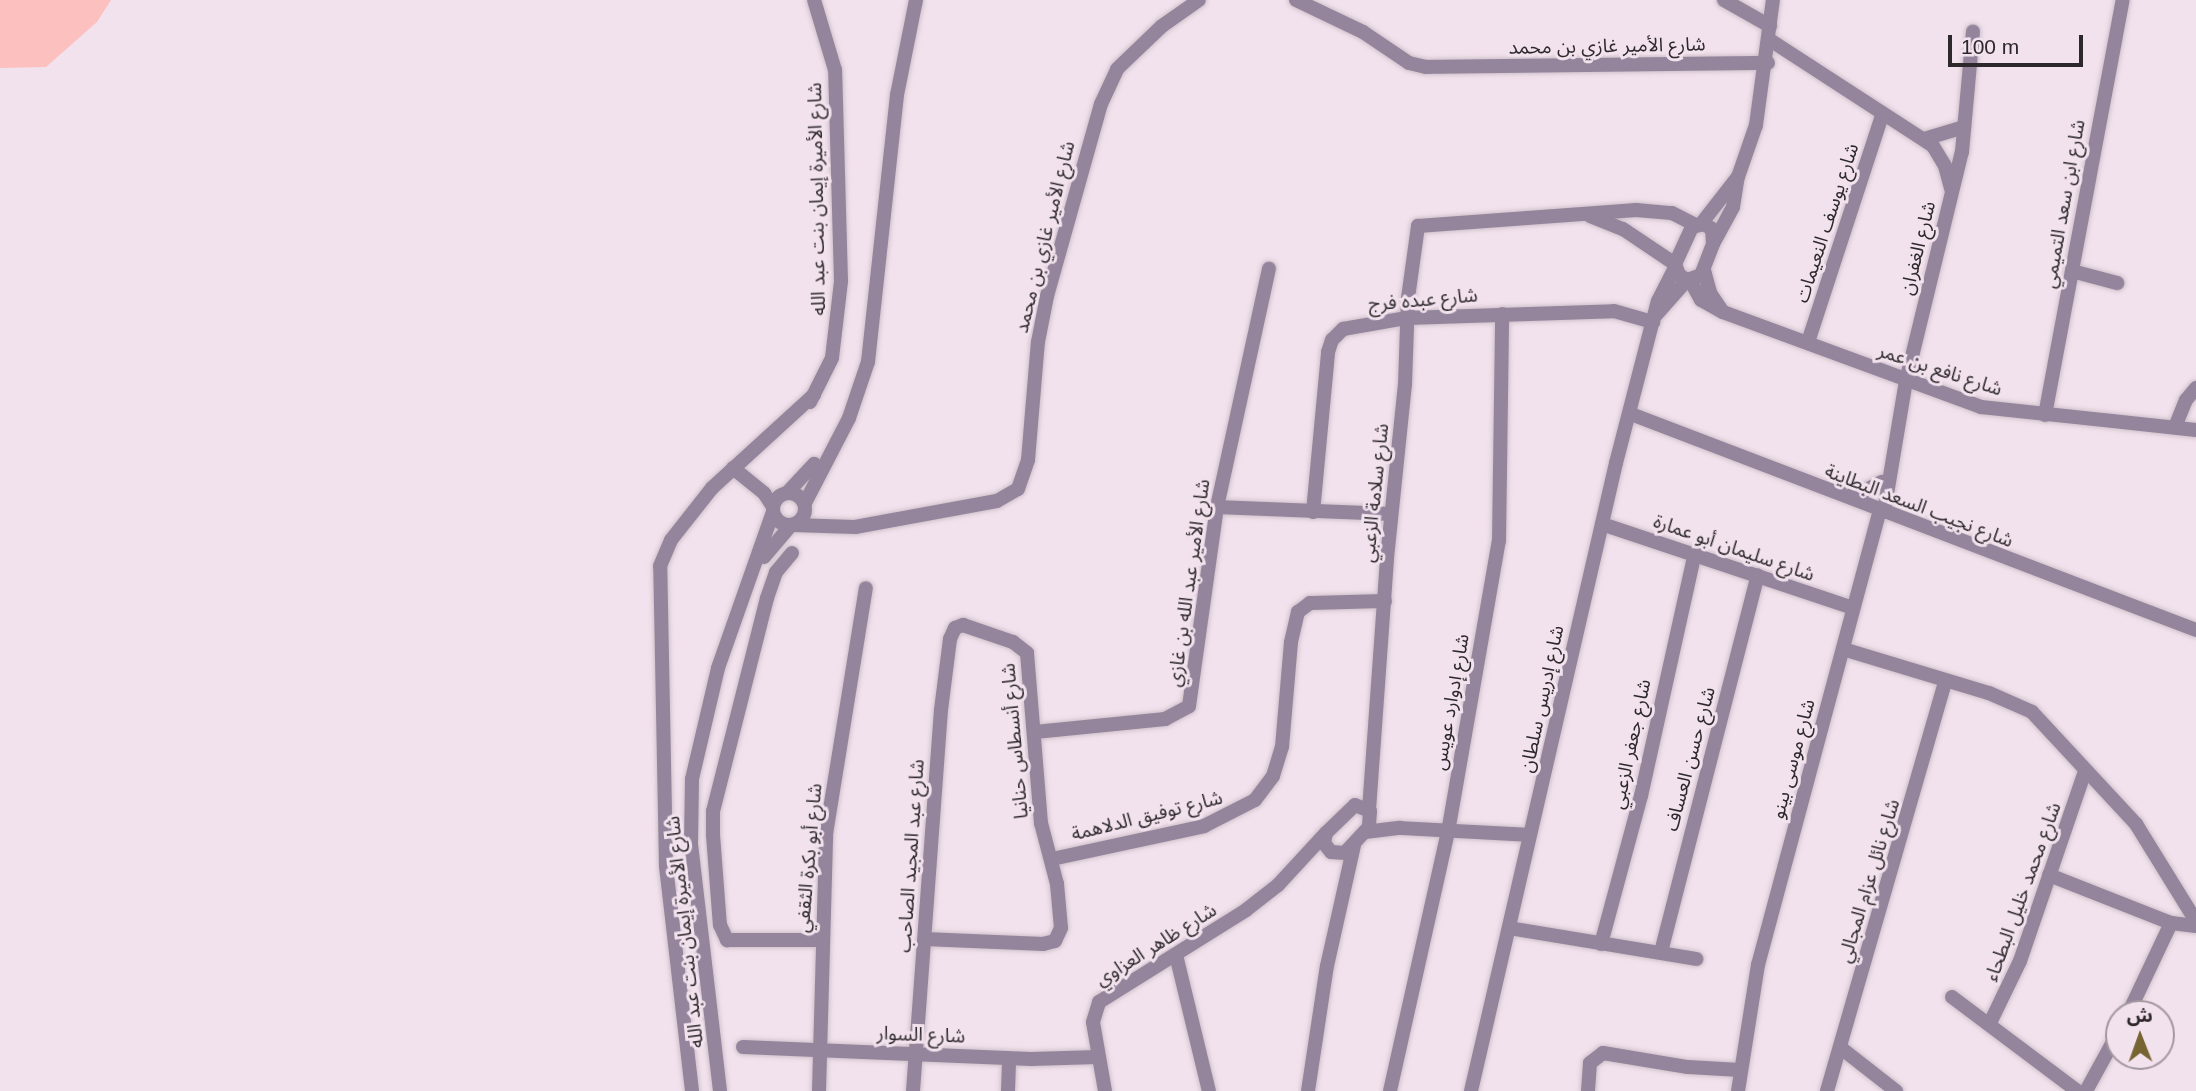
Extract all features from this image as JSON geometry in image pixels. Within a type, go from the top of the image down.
[{"type":"street","name":"شارع الأميرة إيمان بنت عبد الله","points":[[692,1091],[668,888],[658,581],[671,540],[705,499],[814,396],[832,358],[841,281],[835,70],[814,0]]},
{"type":"street","points":[[792,525],[804,516],[805,505],[849,418],[868,354],[882,269],[897,95],[916,0]]},
{"type":"street","name":"شارع الأمير غازي بن محمد","points":[[862,525],[989,503],[1018,489],[1028,460],[1038,342],[1047,296],[1101,104],[1117,69],[1162,26],[1199,0]]},
{"type":"street","name":"شارع الأمير غازي بن محمد","points":[[1296,0],[1363,32],[1409,63],[1426,67],[1768,63]]},
{"type":"street","points":[[1724,0],[1882,115],[1924,139],[1942,159],[1951,194]]},
{"type":"street","points":[[1723,313],[1710,293],[1704,270],[1713,244],[1731,214],[1738,177],[1756,125],[1768,63],[1773,0]]},
{"type":"street","name":"شارع ابن سعد التميمي","points":[[2045,415],[2123,0]]},
{"type":"street","name":"شارع الغفران","points":[[1880,511],[1906,381],[1951,194],[1964,127],[1973,32]]},
{"type":"street","name":"شارع يوسف النعيمات","points":[[1808,342],[1882,115]]},
{"type":"street","points":[[1924,139],[1964,127]]},
{"type":"street","points":[[1698,224],[1738,177]]},
{"type":"street","points":[[1586,215],[1655,210],[1683,216],[1712,229],[1713,244]]},
{"type":"street","name":"شارع نافع بن عمر","points":[[1586,215],[1623,229],[1675,266],[1701,300],[1723,313],[1808,342],[1906,381],[1980,407],[2196,430]]},
{"type":"street","name":"شارع سلامة الزعبي","points":[[1365,832],[1370,812],[1370,765],[1379,711],[1391,514],[1405,384],[1407,318],[1418,226],[1586,215]]},
{"type":"street","name":"شارع إدريس سلطان","points":[[1471,1091],[1602,524],[1654,319],[1664,284],[1698,224]]},
{"type":"street","name":"شارع الأمير عبد الله بن غازي","points":[[1035,732],[1166,719],[1189,706],[1217,507],[1269,270]]},
{"type":"street","name":"شارع إدريس سلطان","points":[[1654,319],[1688,280],[1704,270]]},
{"type":"street","points":[[2072,271],[2117,283]]},
{"type":"street","name":"شارع عبده فرج","points":[[1313,512],[1332,340],[1350,327],[1407,318],[1614,311],[1654,319]]},
{"type":"street","name":"شارع إدوارد عويس","points":[[1390,1091],[1448,832],[1499,541],[1502,314]]},
{"type":"street","points":[[773,510],[806,476],[834,435],[868,354]]},
{"type":"street","points":[[2175,427],[2186,400],[2196,388]]},
{"type":"street","name":"شارع نجيب السعد البطاينة","points":[[1631,414],[1826,492],[2196,630]]},
{"type":"street","points":[[739,468],[768,488],[805,505],[825,522],[862,525]]},
{"type":"street","points":[[739,468],[764,493],[778,521],[823,529],[862,525]]},
{"type":"street","points":[[1826,492],[1866,490],[1885,478]]},
{"type":"street","points":[[1217,507],[1391,514]]},
{"type":"street","name":"شارع الأميرة إيمان بنت عبد الله","points":[[720,1091],[691,844],[690,800],[708,702],[773,510]]},
{"type":"street","name":"شارع موسى بينو","points":[[1735,1080],[1784,860],[1880,511]]},
{"type":"street","name":"شارع سليمان أبو عمارة","points":[[1602,524],[1695,552],[1853,608]]},
{"type":"street","name":"شارع الأميرة إيمان بنت عبد الله","points":[[754,569],[792,525]]},
{"type":"street","name":"شارع جعفر الزعبي","points":[[1601,944],[1641,796],[1695,552]]},
{"type":"street","name":"شارع الأميرة إيمان بنت عبد الله","points":[[792,553],[776,572],[768,598],[715,801],[713,835],[720,925],[727,940],[820,940]]},
{"type":"street","name":"شارع حسن العساف","points":[[1661,952],[1758,575]]},
{"type":"street","name":"شارع أبو بكرة الثقفي","points":[[819,1091],[820,940],[828,815],[866,588]]},
{"type":"street","name":"شارع توفيق الدلاهمة","points":[[1052,859],[1204,826],[1255,800],[1273,776],[1282,747],[1291,642],[1298,612],[1310,603],[1385,601]]},
{"type":"street","name":"شارع أنسطاس حنانيا","points":[[925,939],[1055,941],[1062,919],[1052,859],[1041,823],[1029,660],[1024,648],[983,629],[958,626]]},
{"type":"street","name":"شارع عبد المجيد الصاحب","points":[[913,1091],[942,698],[950,639],[958,626]]},
{"type":"street","points":[[1843,649],[2022,706],[2136,824],[2196,921]]},
{"type":"street","name":"شارع نائل عزام المجالي","points":[[1826,1091],[1841,1048],[1945,681]]},
{"type":"street","name":"شارع سلامة الزعبي","points":[[1326,833],[1350,808],[1370,765]]},
{"type":"street","name":"شارع محمد خليل البطحاء","points":[[1990,1023],[2009,988],[2085,771]]},
{"type":"street","points":[[1350,808],[1359,805],[1400,828]]},
{"type":"street","points":[[1299,1091],[1315,1032],[1345,878],[1354,845],[1365,832],[1400,828],[1529,835]]},
{"type":"street","points":[[1326,833],[1325,843],[1345,878]]},
{"type":"street","name":"شارع ظاهر العزاوي","points":[[1105,1091],[1093,1022],[1100,1002],[1246,910],[1302,861],[1326,833]]},
{"type":"street","name":"شارع ظاهر العزاوي","points":[[1302,861],[1333,853],[1345,853],[1354,845]]},
{"type":"street","points":[[2049,875],[2171,923],[2196,926]]},
{"type":"street","points":[[2134,1000],[2171,923]]},
{"type":"street","points":[[1509,928],[1696,959]]},
{"type":"street","points":[[1176,955],[1209,1091]]},
{"type":"street","points":[[1952,997],[2077,1091]]},
{"type":"street","points":[[1308,1091],[1315,1032]]},
{"type":"street","name":"شارع السوار","points":[[743,1047],[1009,1059],[1098,1057]]},
{"type":"street","points":[[1841,1048],[1896,1091]]},
{"type":"street","points":[[1588,1091],[1590,1063],[1604,1053],[1688,1068],[1735,1080]]},
{"type":"street","points":[[2086,1091],[2105,1056]]},
{"type":"street","points":[[1008,1091],[1009,1059]]},
{"type":"shaded area","points":[[0,0],[111,0],[97,22],[46,67],[0,68]]}]
